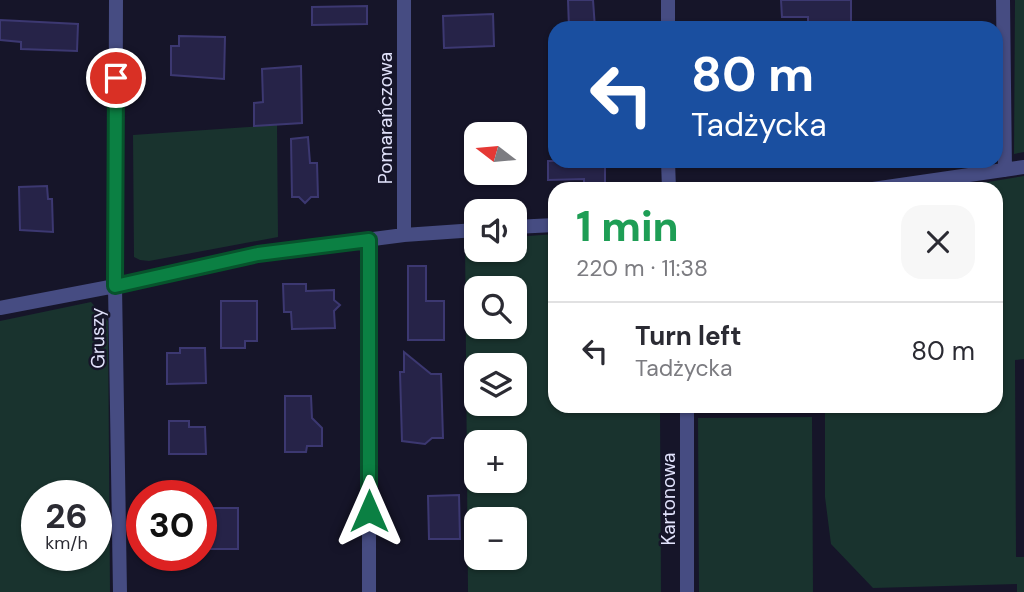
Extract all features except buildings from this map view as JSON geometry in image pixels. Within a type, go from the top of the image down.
[{"type":"street","name":"Gruszy","points":[[116,0],[115,286],[120,592]]},
{"type":"street","name":"Pomarańczowa","points":[[404,0],[404,235]]},
{"type":"street","points":[[668,0],[668,21]]},
{"type":"street","points":[[1003,0],[1005,170]]},
{"type":"street","points":[[922,182],[1024,167]]},
{"type":"street","points":[[527,226],[548,225]]},
{"type":"street","points":[[0,307],[115,286],[258,254],[404,235],[464,231]]},
{"type":"street","points":[[369,240],[369,592]]},
{"type":"street","name":"Kartonowa","points":[[687,413],[687,592]]},
{"type":"green space","points":[[1015,0],[1024,0],[1024,152],[1014,154]]},
{"type":"green space","points":[[277,125],[278,237],[149,261],[134,257],[133,135]]},
{"type":"green space","points":[[1024,176],[1024,359],[1015,360],[1016,557],[1024,557],[1024,592],[1017,592],[1017,584],[873,588],[831,544],[825,497],[825,413],[1003,413],[1003,182],[988,182]]},
{"type":"green space","points":[[548,235],[548,413],[660,413],[661,592],[468,592],[468,570],[527,570],[527,507],[467,507],[467,493],[527,493],[527,430],[467,430],[466,416],[527,416],[527,353],[466,353],[466,339],[527,339],[527,276],[465,276],[465,262],[527,262],[527,236]]},
{"type":"green space","points":[[91,302],[108,321],[109,480],[21,480],[21,571],[110,571],[110,592],[0,592],[0,321]]},
{"type":"green space","points":[[812,417],[813,592],[699,592],[698,418]]},
{"type":"route","points":[[116,78],[115,286],[258,254],[369,240],[369,511]]}]
